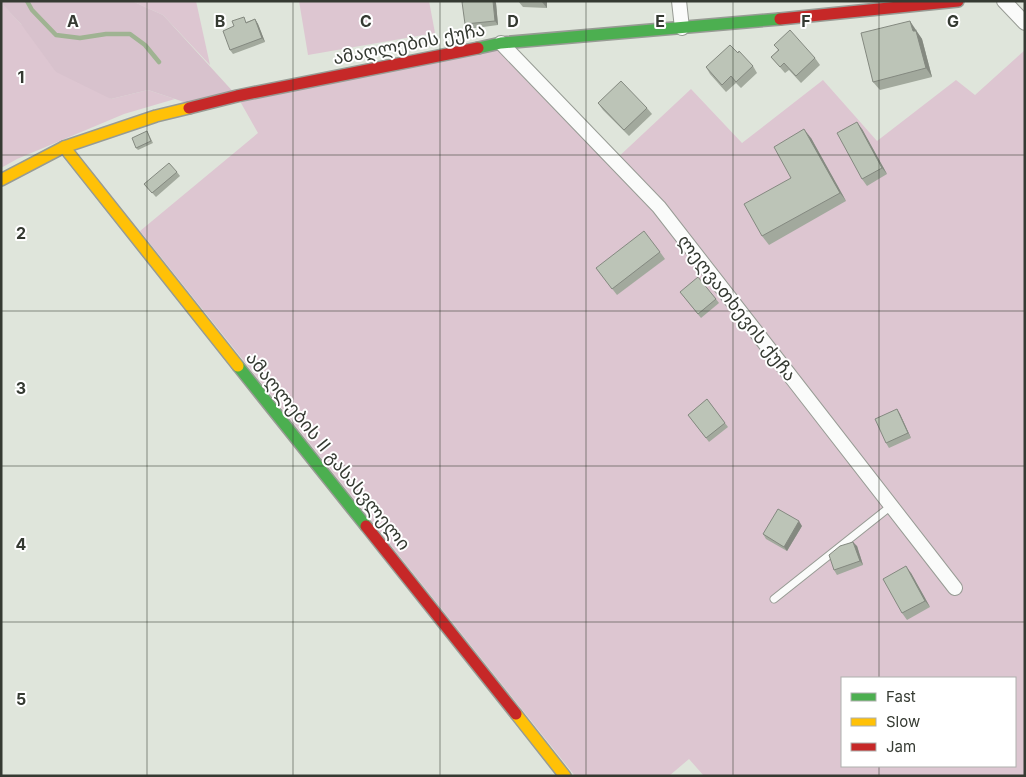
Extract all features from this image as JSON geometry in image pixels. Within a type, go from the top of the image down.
[{"type":"street","points":[[679,1],[682,28]]},
{"type":"street","name":"ამაღლების ქუჩა","points":[[1,180],[64,147],[156,116],[238,96],[501,43],[682,28],[958,1]]},
{"type":"street","points":[[1004,1],[1025,23]]},
{"type":"street","name":"ლეღვათხევის ქუჩა","points":[[501,43],[659,207],[955,588]]},
{"type":"street","name":"ამაღლების II გასასვლელი","points":[[64,147],[565,776]]},
{"type":"lane","points":[[774,599],[891,506]]},
{"type":"shaded area","points":[[1,1],[132,1],[163,15],[237,96],[196,106],[148,90],[111,99],[56,72],[21,24]]},
{"type":"shaded area","points":[[132,1],[196,1],[210,65],[163,15]]},
{"type":"shaded area","points":[[299,1],[429,1],[435,33],[308,55]]},
{"type":"shaded area","points":[[1,3],[21,24],[111,99],[148,90],[175,99],[124,114],[17,159],[1,168]]},
{"type":"shaded area","points":[[501,43],[614,161],[691,89],[742,143],[823,80],[877,141],[956,80],[975,95],[1025,50],[1025,776],[704,776],[689,759],[669,776],[575,776],[140,231],[258,133],[237,96]]},
{"type":"building","points":[[493,1],[495,21],[465,24],[462,2]]},
{"type":"building","points":[[244,17],[246,23],[255,19],[262,38],[230,50],[223,31],[234,26],[232,21]]},
{"type":"building","points":[[910,21],[913,31],[916,31],[926,68],[873,82],[861,33]]},
{"type":"building","points":[[790,30],[815,58],[796,76],[784,63],[780,67],[771,57],[779,50],[774,45]]},
{"type":"building","points":[[730,45],[738,53],[739,51],[753,66],[736,82],[731,76],[722,85],[706,67]]},
{"type":"building","points":[[621,81],[647,108],[624,130],[598,103]]},
{"type":"building","points":[[857,122],[882,168],[862,179],[837,133]]},
{"type":"building","points":[[804,129],[840,193],[762,236],[744,204],[791,178],[774,147]]},
{"type":"building","points":[[147,131],[151,141],[136,148],[132,138]]},
{"type":"building","points":[[169,163],[177,172],[152,193],[144,184]]},
{"type":"building","points":[[644,231],[660,252],[612,289],[596,268]]},
{"type":"building","points":[[698,277],[716,299],[698,314],[680,292]]},
{"type":"building","points":[[707,399],[725,423],[706,438],[688,415]]},
{"type":"building","points":[[897,409],[908,433],[886,443],[875,419]]},
{"type":"building","points":[[778,509],[799,521],[784,547],[763,534]]},
{"type":"building","points":[[853,542],[860,561],[834,570],[829,555],[840,546]]},
{"type":"building","points":[[906,566],[925,601],[902,613],[883,579]]},
{"type":"waterway","points":[[27,1],[32,10],[56,35],[80,38],[106,34],[130,34],[145,45],[159,62]]},
{"type":"traffic: fast","points":[[478,48],[501,43],[780,19]]},
{"type":"traffic: fast","points":[[238,366],[366,526]]},
{"type":"traffic: slow","points":[[1,180],[64,147],[156,116],[189,108]]},
{"type":"traffic: slow","points":[[64,147],[238,366]]},
{"type":"traffic: slow","points":[[516,714],[565,776]]},
{"type":"traffic: jam","points":[[780,19],[958,1]]},
{"type":"traffic: jam","points":[[189,108],[237,96],[478,48]]},
{"type":"traffic: jam","points":[[366,526],[516,714]]}]
